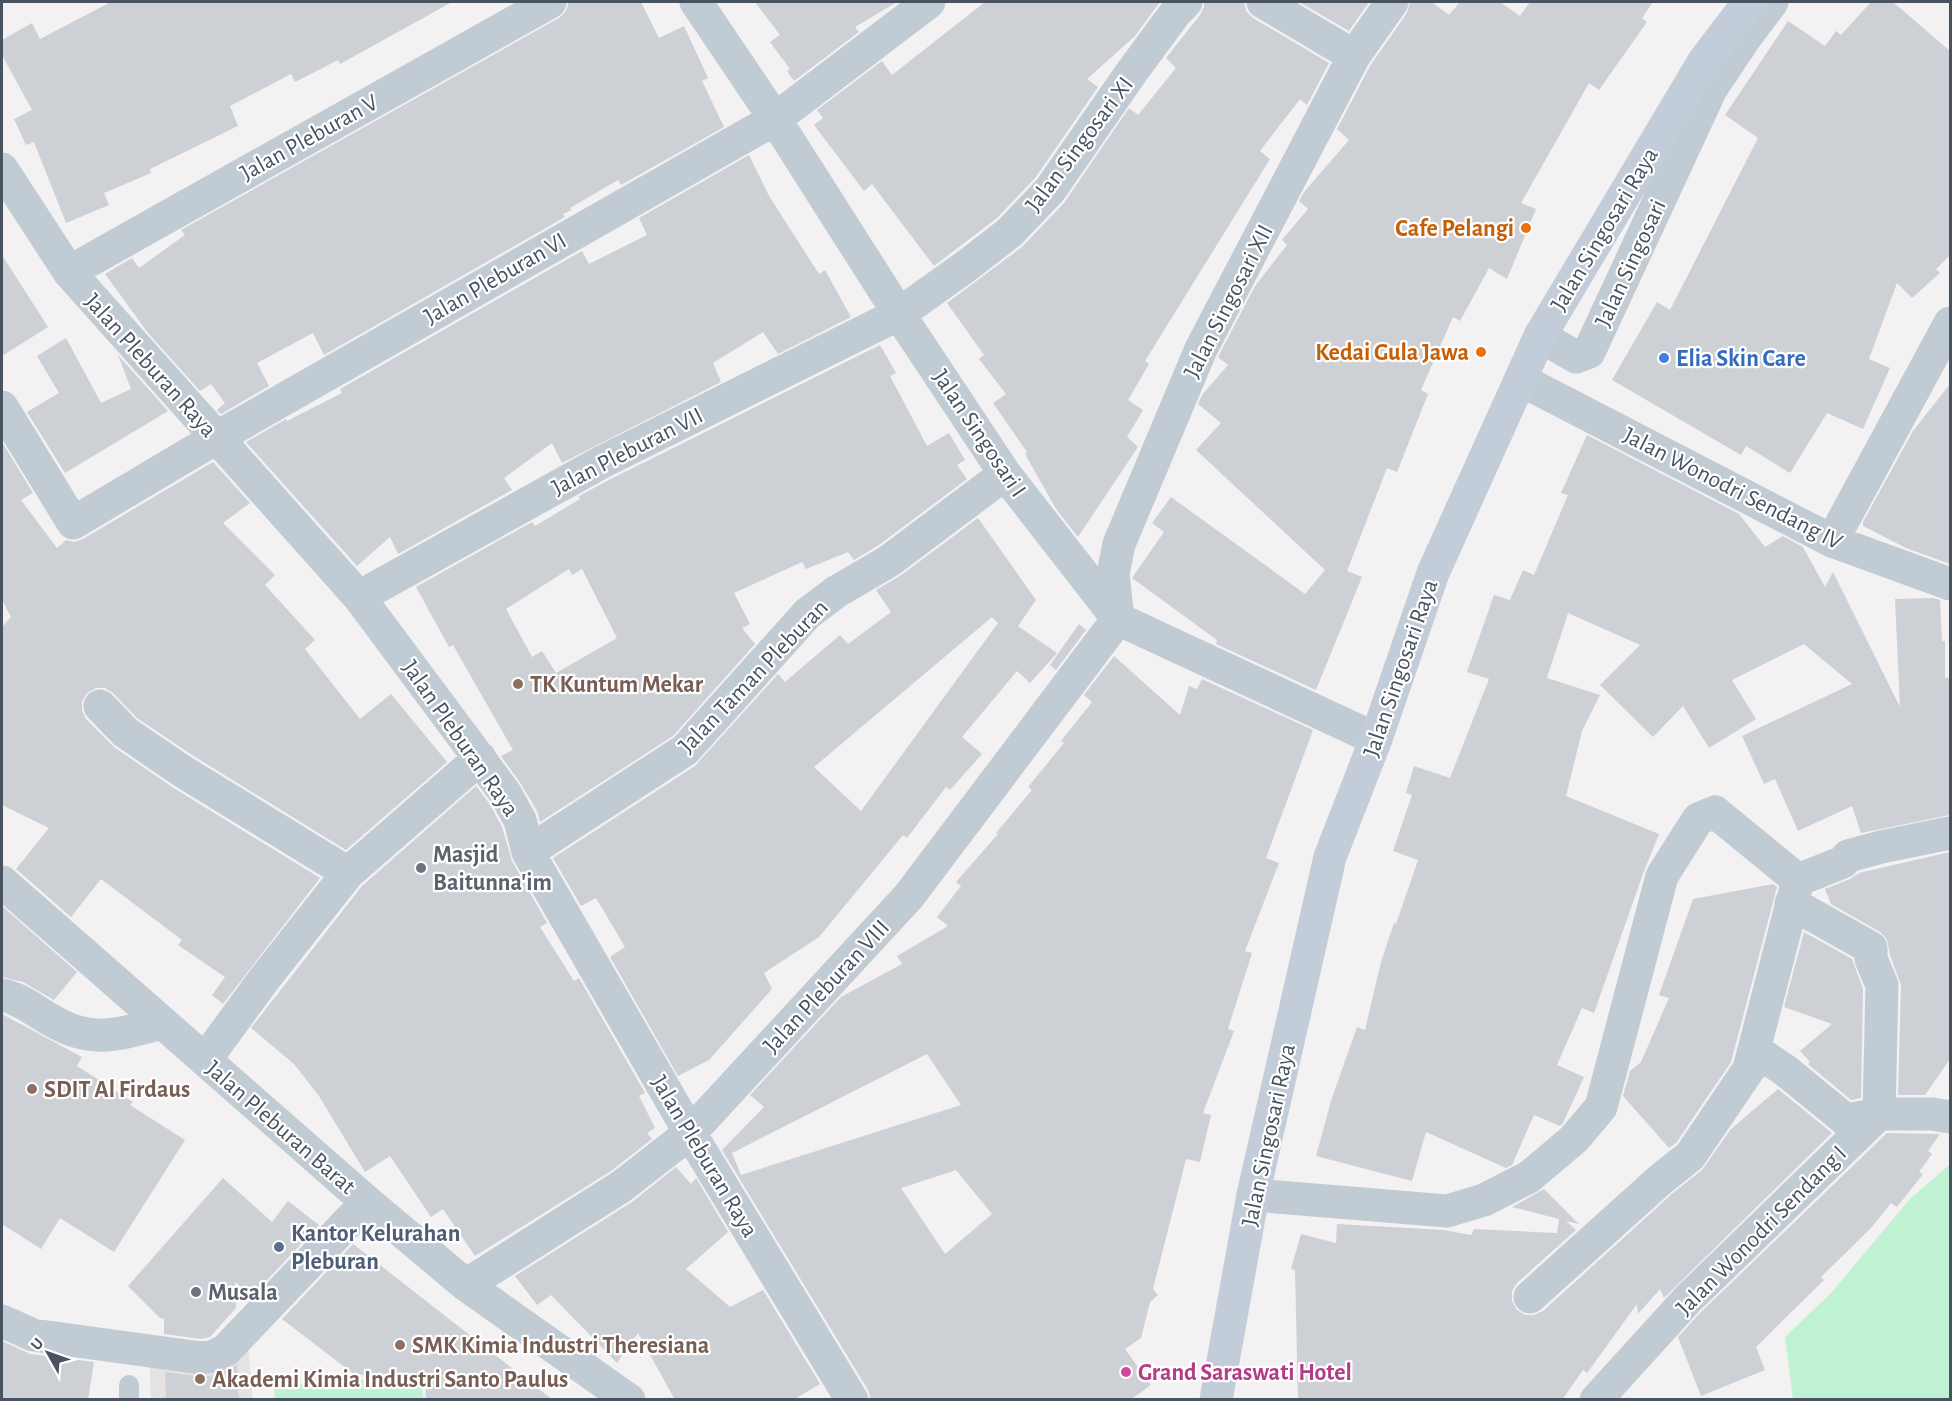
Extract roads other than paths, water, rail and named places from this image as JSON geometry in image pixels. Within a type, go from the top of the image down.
[{"type":"main road","name":"Jalan Singosari Raya","points":[[1216,1400],[1253,1195],[1330,857],[1376,739],[1433,573],[1540,336],[1704,61],[1749,2]]},
{"type":"street","name":"Jalan Pleburan V","points":[[69,272],[550,2]]},
{"type":"street","name":"Jalan Singosari I","points":[[696,2],[775,119],[899,314],[1005,474],[1118,619],[1376,739]]},
{"type":"street","name":"Jalan Pleburan VI","points":[[2,406],[73,523],[216,438],[775,119],[929,2]]},
{"type":"street","name":"Jalan Singosari XI","points":[[899,314],[1010,232],[1050,190],[1131,73],[1186,2]]},
{"type":"street","points":[[1263,2],[1354,56]]},
{"type":"street","name":"Jalan Singosari XII","points":[[1118,619],[1113,574],[1119,543],[1191,371],[1354,56],[1392,2]]},
{"type":"street","name":"Jalan Singosari","points":[[1540,336],[1576,357],[1589,352],[1711,88],[1744,38],[1772,2]]},
{"type":"street","name":"Jalan Pleburan Raya","points":[[2,169],[69,272],[359,597],[480,758],[520,820],[528,852],[690,1133],[852,1400]]},
{"type":"street","name":"Jalan Pleburan VII","points":[[359,597],[602,462],[899,314]]},
{"type":"street","points":[[1832,541],[1950,323]]},
{"type":"street","name":"Jalan Wonodri Sendang IV","points":[[1521,380],[1832,541],[1950,584]]},
{"type":"street","name":"Jalan Taman Pleburan","points":[[528,852],[685,750],[807,614],[837,592],[889,561],[1005,474]]},
{"type":"street","name":"Jalan Pleburan VIII","points":[[466,1285],[622,1186],[690,1133],[909,896],[1118,619]]},
{"type":"street","points":[[100,706],[125,732],[182,771],[348,873]]},
{"type":"street","points":[[205,1060],[265,978],[348,873],[480,758]]},
{"type":"street","points":[[1253,1195],[1447,1211],[1484,1200],[1529,1177],[1574,1139],[1601,1107],[1662,876],[1698,819],[1715,812],[1795,891],[1871,948],[1871,959],[1882,986],[1879,1114]]},
{"type":"street","points":[[1530,1297],[1661,1179],[1690,1156],[1749,1069],[1795,891],[1843,862],[1848,856],[1950,833]]},
{"type":"street","name":"Jalan Pleburan Barat","points":[[2,882],[367,1202],[466,1285],[629,1400]]},
{"type":"street","points":[[2,995],[13,997],[61,1027],[87,1035],[110,1036],[162,1023]]},
{"type":"street","points":[[1755,1050],[1786,1071],[1846,1120],[1879,1114],[1932,1114],[1950,1117]]},
{"type":"street","name":"Jalan Wonodri Sendang I","points":[[1596,1400],[1687,1300],[1879,1114]]},
{"type":"street","points":[[2,1321],[33,1335],[201,1358],[214,1356],[226,1350],[367,1202]]},
{"type":"place","name":"Cafe Pelangi","points":[[1526,228]]},
{"type":"place","name":"Kedai Gula Jawa","points":[[1481,352]]},
{"type":"place","name":"Elia Skin Care","points":[[1664,358]]},
{"type":"place","name":"TK Kuntum Mekar","points":[[518,684]]},
{"type":"place","name":"Masjid Baitunna'im","points":[[421,868]]},
{"type":"place","name":"SDIT Al Firdaus","points":[[32,1089]]},
{"type":"place","name":"Kantor Kelurahan Pleburan","points":[[279,1247]]},
{"type":"place","name":"Musala","points":[[196,1292]]},
{"type":"place","name":"SMK Kimia Industri Theresiana","points":[[400,1345]]},
{"type":"place","name":"Grand Saraswati Hotel","points":[[1126,1372]]},
{"type":"place","name":"Akademi Kimia Industri Santo Paulus","points":[[200,1379]]}]
